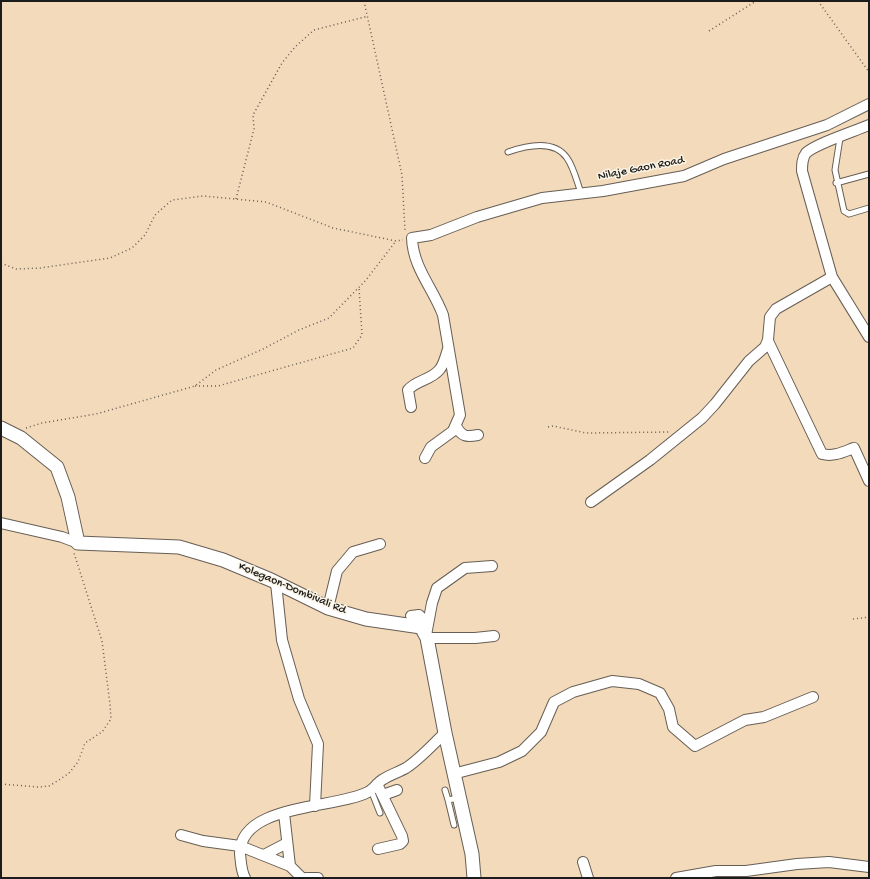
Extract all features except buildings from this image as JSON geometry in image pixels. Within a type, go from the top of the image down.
[{"type":"street","name":"Nilaje Gaon Road","points":[[409,235],[431,235],[477,217],[542,198],[684,176],[724,159],[824,126],[869,104]]},
{"type":"street","points":[[869,125],[806,154],[802,162],[802,171],[832,277],[869,337]]},
{"type":"street","points":[[824,126],[828,143]]},
{"type":"street","points":[[409,235],[419,270],[439,304],[443,315],[460,415],[453,431],[431,448],[425,458]]},
{"type":"street","points":[[591,502],[650,460],[702,418],[715,404],[748,361],[765,347],[768,341],[770,317],[776,310],[832,277]]},
{"type":"street","points":[[768,341],[822,454],[829,456],[854,448],[869,481]]},
{"type":"street","points":[[411,407],[408,390],[412,385],[428,378],[440,370],[448,349]]},
{"type":"street","points":[[456,426],[461,434],[466,437],[478,435]]},
{"type":"street","points":[[1,523],[74,541],[68,497],[56,467],[21,438],[6,431]]},
{"type":"street","name":"Kolegaon-Dombivali Rd","points":[[74,541],[179,547],[222,560],[276,583],[328,608],[425,633]]},
{"type":"street","points":[[328,608],[337,571],[353,552],[380,544]]},
{"type":"street","points":[[425,633],[437,588],[466,568],[492,566]]},
{"type":"street","points":[[276,583],[282,640],[299,699],[318,744],[315,806]]},
{"type":"street","points":[[411,616],[421,617],[425,633],[453,774],[453,799],[472,854],[474,878]]},
{"type":"street","points":[[425,633],[475,638],[494,636]]},
{"type":"street","points":[[453,774],[499,762],[522,751],[541,732],[547,714],[554,702],[573,692],[612,681],[639,684],[660,693],[669,710],[673,727],[696,746],[745,720],[770,715],[813,697]]},
{"type":"street","points":[[245,878],[240,846],[254,827],[268,818],[298,808],[337,802],[374,787],[381,780],[408,767],[445,733]]},
{"type":"street","points":[[374,787],[383,795],[403,841],[400,844],[378,849]]},
{"type":"street","points":[[383,795],[397,790]]},
{"type":"street","points":[[284,813],[290,866]]},
{"type":"street","points":[[181,835],[203,841],[240,846],[290,866],[302,878]]},
{"type":"street","points":[[264,855],[288,843]]},
{"type":"street","points":[[583,862],[588,878]]},
{"type":"street","points":[[676,878],[716,871],[746,871],[797,864],[829,862],[869,867]]},
{"type":"street","points":[[306,878],[318,878]]},
{"type":"lane","points":[[840,138],[835,170],[836,183],[844,211],[849,214],[869,208]]},
{"type":"lane","points":[[508,152],[526,145],[541,145],[561,152],[567,158],[581,193]]},
{"type":"lane","points":[[836,183],[869,174]]},
{"type":"lane","points":[[374,787],[380,813]]},
{"type":"lane","points":[[446,790],[453,799],[454,825]]},
{"type":"path","points":[[364,1],[402,175],[409,235]]},
{"type":"path","points":[[709,31],[756,1]]},
{"type":"path","points":[[818,1],[869,72]]},
{"type":"path","points":[[236,199],[254,129],[253,115],[282,63],[314,30],[368,16]]},
{"type":"path","points":[[1,263],[16,269],[40,268],[110,258],[132,248],[145,235],[155,215],[172,200],[203,196],[266,202],[333,228],[396,241],[377,267],[329,318],[299,330],[263,349],[216,370],[195,386]]},
{"type":"path","points":[[6,431],[96,414],[195,386],[218,386],[353,348],[362,335],[359,287]]},
{"type":"path","points":[[548,427],[553,426],[586,432],[684,432]]},
{"type":"path","points":[[1,784],[38,788],[49,786],[69,773],[78,762],[86,743],[102,732],[111,719],[102,641],[74,541]]},
{"type":"path","points":[[853,619],[869,618]]}]
